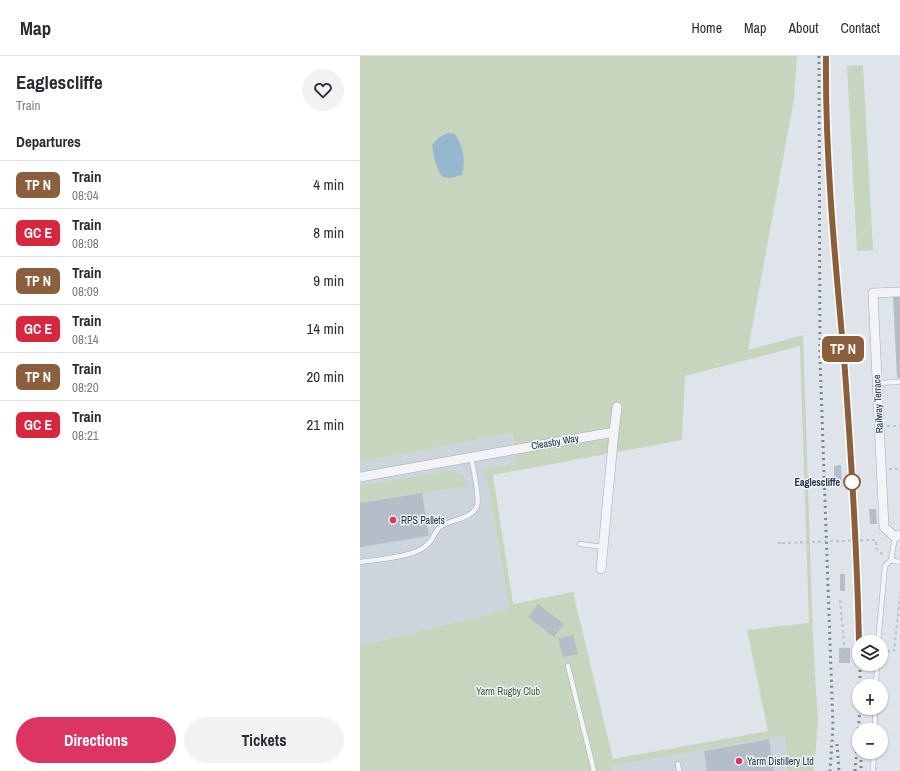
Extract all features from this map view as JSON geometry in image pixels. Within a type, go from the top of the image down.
[{"type":"street","name":"Railway Terrace","points":[[898,536],[884,527],[873,294],[900,292]]},
{"type":"street","points":[[601,569],[617,407]]},
{"type":"street","name":"Cleasby Way","points":[[360,477],[614,432]]},
{"type":"lane","points":[[877,383],[900,382]]},
{"type":"lane","points":[[360,562],[407,554],[421,550],[431,541],[434,533],[440,527],[453,520],[467,516],[474,510],[477,505],[477,497],[471,457]]},
{"type":"lane","points":[[879,635],[885,566],[890,561],[898,536]]},
{"type":"lane","points":[[580,544],[603,547]]},
{"type":"lane","points":[[890,561],[900,562]]},
{"type":"lane","points":[[568,666],[594,771]]},
{"type":"lane","points":[[873,771],[874,759]]},
{"type":"lane","points":[[678,764],[679,771]]},
{"type":"path","points":[[778,543],[876,540],[876,548],[890,561]]},
{"type":"path","points":[[888,650],[894,650],[900,596]]},
{"type":"path","points":[[840,600],[844,653],[852,652]]},
{"type":"shaded area","points":[[513,433],[516,464],[485,468],[509,609],[360,646],[360,462]]},
{"type":"shaded area","points":[[785,734],[788,771],[612,771],[610,766]]},
{"type":"green space","name":"Yarm Rugby Club","points":[[360,56],[797,56],[794,99],[748,350],[803,335],[813,639],[818,722],[814,771],[788,771],[785,735],[611,766],[612,771],[360,771],[360,646],[509,609],[485,468],[516,464],[513,433],[360,462]],"holes":[[[800,346],[809,623],[747,630],[768,731],[613,759],[573,592],[513,604],[493,475],[682,440],[685,376]]]},
{"type":"green space","points":[[863,65],[873,250],[857,251],[847,66]]},
{"type":"green space","points":[[455,471],[464,477],[467,486],[360,502],[360,486]]},
{"type":"water","points":[[448,133],[455,134],[462,149],[464,159],[462,175],[451,178],[443,177],[438,170],[432,145],[438,138]]},
{"type":"building","points":[[893,297],[900,297],[900,378],[897,378]]},
{"type":"building","points":[[841,465],[842,487],[834,487],[834,466]]},
{"type":"building","name":"RPS Pallets","points":[[422,493],[429,536],[360,547],[360,503]]},
{"type":"building","points":[[869,509],[876,509],[877,524],[870,524]]},
{"type":"building","points":[[840,574],[845,574],[845,591],[840,591]]},
{"type":"building","points":[[538,604],[564,624],[554,637],[528,617]]},
{"type":"building","points":[[573,635],[578,654],[563,657],[558,638]]},
{"type":"building","points":[[839,648],[850,648],[850,663],[839,663]]},
{"type":"building","name":"Yarm Distillery Ltd","points":[[769,739],[774,771],[707,771],[704,751]]},
{"type":"railway","points":[[819,56],[820,359],[833,727],[830,771]]},
{"type":"railway","points":[[826,56],[826,94],[830,170],[851,466],[859,635]]},
{"type":"railway","points":[[860,671],[860,679]]},
{"type":"railway","points":[[855,771],[859,715]]},
{"type":"railway","points":[[837,744],[839,771]]},
{"type":"railway","points":[[861,759],[861,771]]},
{"type":"train","points":[[826,56],[826,102],[832,207],[852,469],[859,635]]},
{"type":"place","name":"Eaglescliffe","points":[[852,482]]},
{"type":"place","name":"RPS Pallets","points":[[393,520]]},
{"type":"place","name":"Yarm Distillery Ltd","points":[[739,761]]}]
